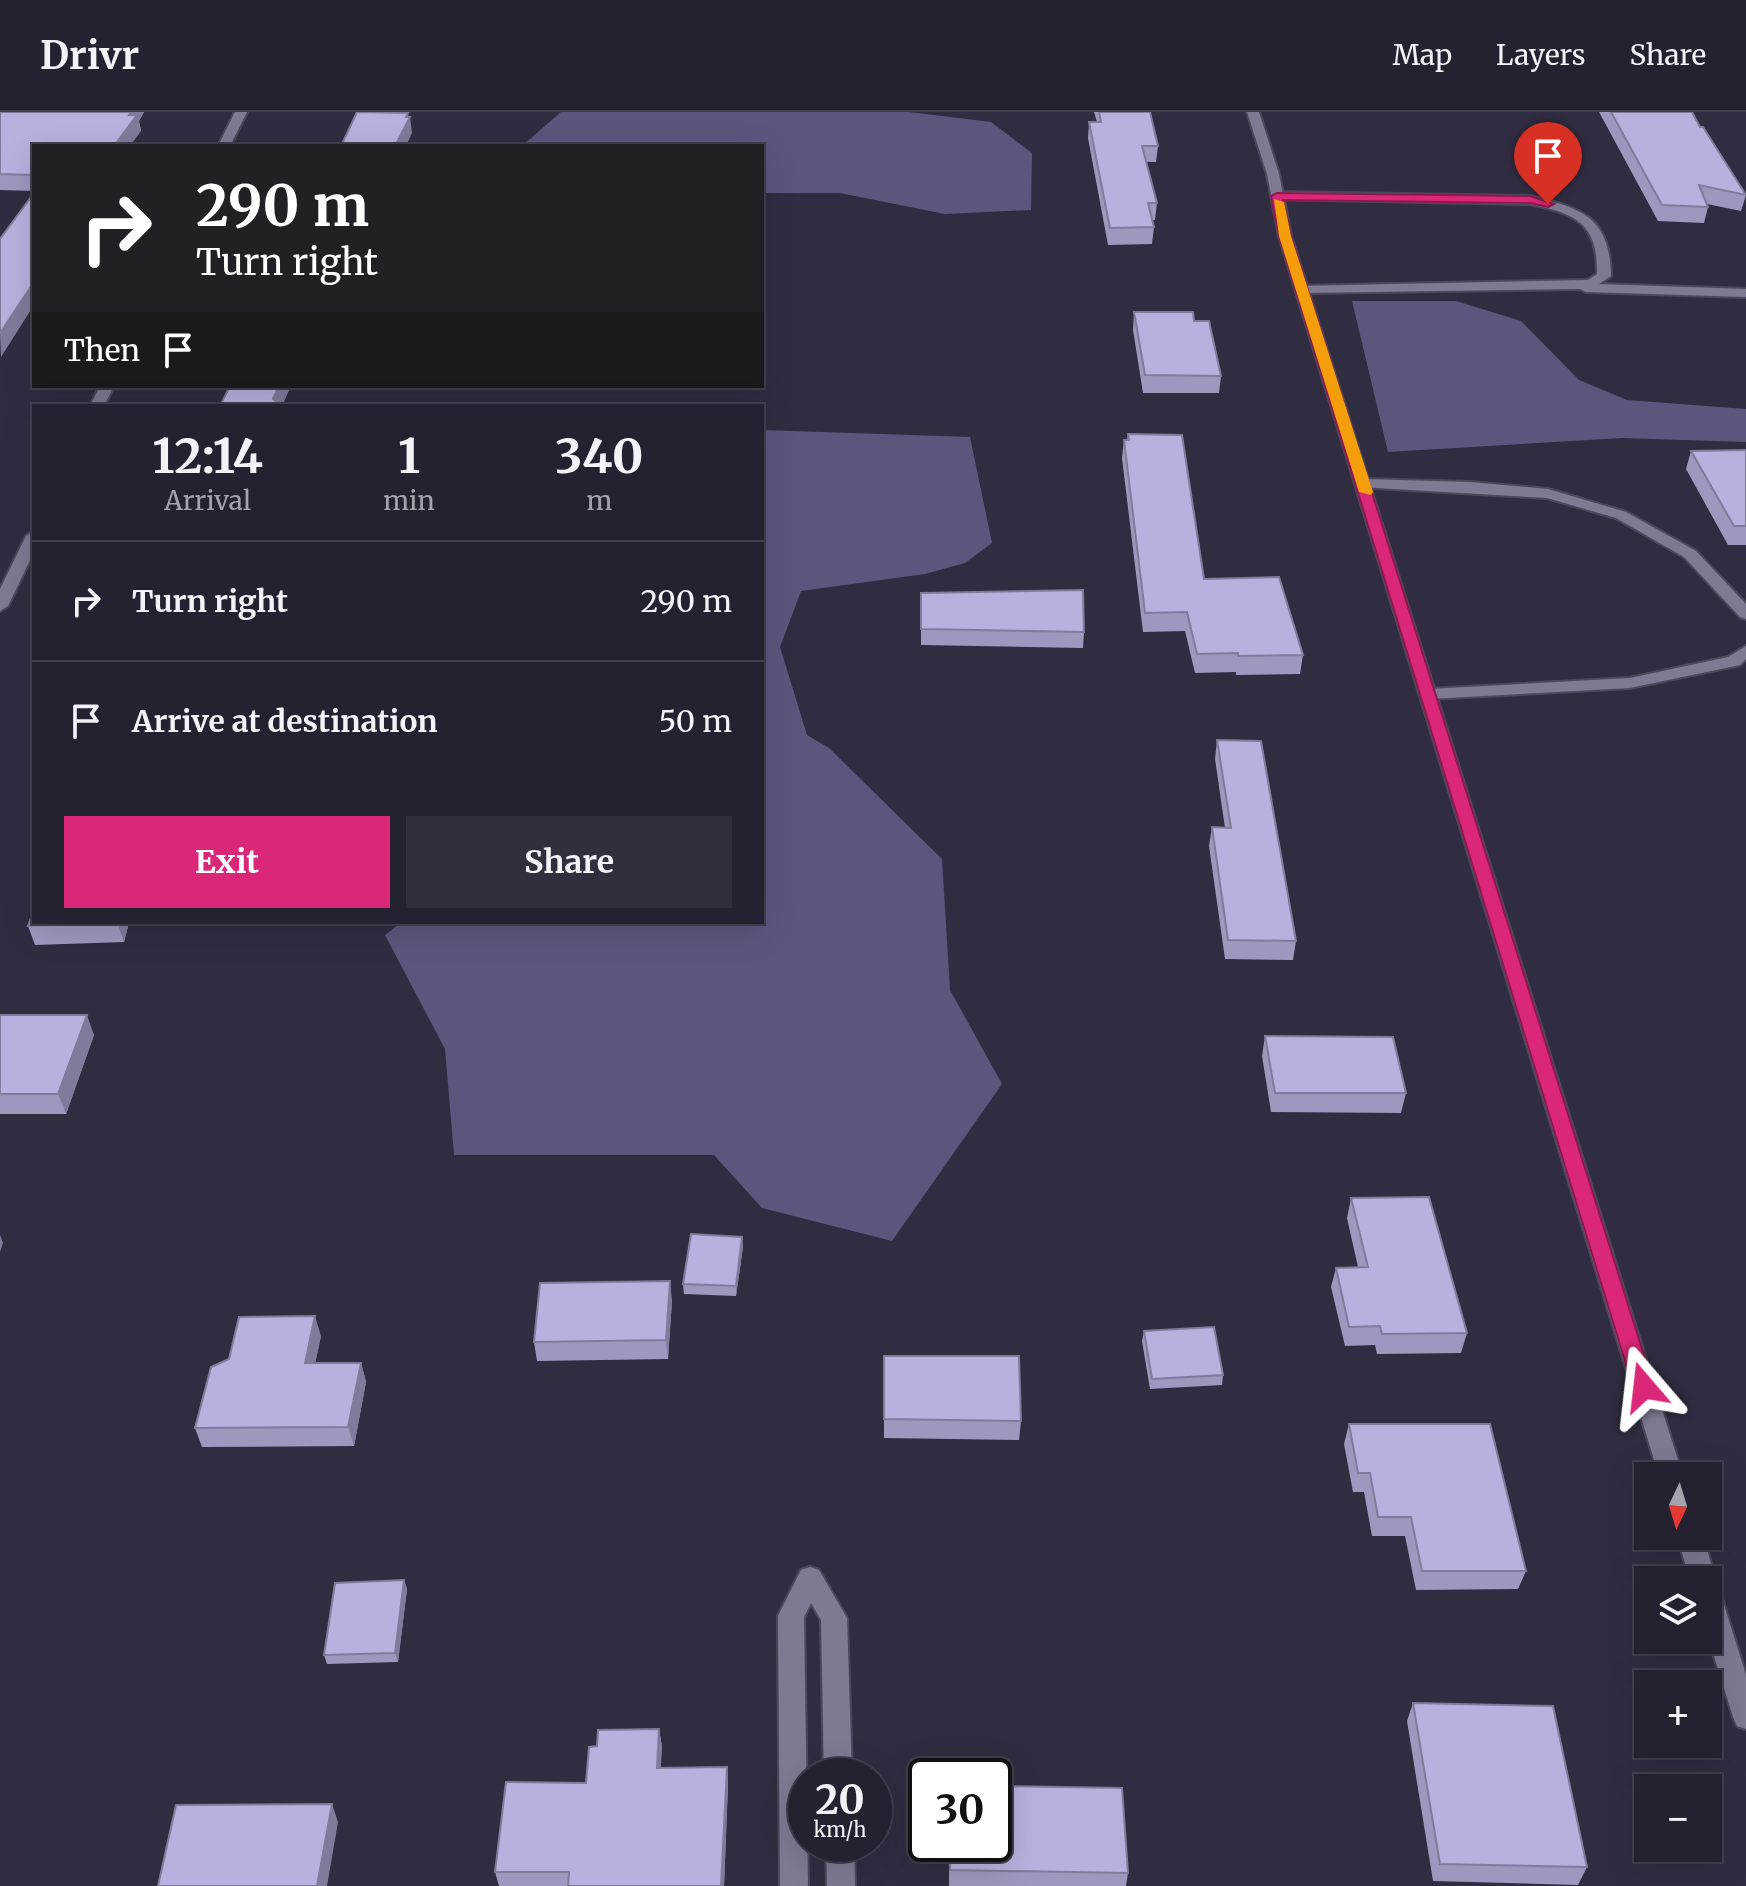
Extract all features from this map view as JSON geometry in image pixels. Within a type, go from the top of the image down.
[{"type":"street","points":[[225,144],[241,112]]},
{"type":"street","points":[[1253,112],[1285,236],[1667,1462]]},
{"type":"street","points":[[1277,196],[1530,200],[1566,208],[1589,220],[1598,233],[1605,258],[1604,276],[1591,284],[1566,287]]},
{"type":"street","points":[[1303,289],[1566,287],[1746,293]]},
{"type":"street","points":[[1364,484],[1470,487],[1548,494],[1621,515],[1690,554],[1746,614]]},
{"type":"street","points":[[0,606],[32,540]]},
{"type":"street","points":[[1429,694],[1630,683],[1734,661],[1746,651]]},
{"type":"street","points":[[793,1758],[791,1616],[810,1578],[834,1618],[838,1758]]},
{"type":"street","points":[[1722,1640],[1746,1717]]},
{"type":"street","points":[[794,1862],[794,1886]]},
{"type":"street","points":[[840,1862],[841,1886]]},
{"type":"shaded area","points":[[561,112],[909,112],[991,122],[1032,153],[1031,210],[945,214],[840,193],[764,193],[764,144],[524,144]]},
{"type":"shaded area","points":[[1352,301],[1456,301],[1521,321],[1579,380],[1627,400],[1746,409],[1746,442],[1622,438],[1388,452]]},
{"type":"shaded area","points":[[764,430],[970,437],[992,543],[965,563],[925,574],[801,591],[780,647],[807,735],[829,748],[942,859],[950,990],[1002,1084],[892,1241],[762,1208],[714,1155],[454,1155],[445,1049],[385,935],[399,924],[764,924]]},
{"type":"building","points":[[0,112],[131,112],[129,115],[137,115],[115,144],[32,144],[32,175],[0,174]]},
{"type":"building","points":[[357,112],[408,113],[406,117],[410,117],[396,144],[342,144]]},
{"type":"building","points":[[1099,112],[1150,112],[1158,146],[1142,146],[1157,203],[1148,203],[1154,227],[1110,228],[1089,122],[1101,122]]},
{"type":"building","points":[[1611,112],[1692,112],[1746,195],[1699,185],[1708,207],[1662,205]]},
{"type":"building","points":[[32,196],[32,285],[0,333],[0,239]]},
{"type":"building","points":[[1134,312],[1193,312],[1194,321],[1209,321],[1221,376],[1145,375]]},
{"type":"building","points":[[229,388],[278,388],[273,399],[280,404],[221,404]]},
{"type":"building","points":[[1128,434],[1182,435],[1204,579],[1279,577],[1303,655],[1197,654],[1187,612],[1145,613],[1124,440],[1129,440]]},
{"type":"building","points":[[1746,450],[1746,526],[1734,526],[1691,451]]},
{"type":"building","points":[[1083,590],[1084,632],[921,629],[921,593]]},
{"type":"building","points":[[1217,740],[1261,741],[1296,941],[1228,940],[1212,827],[1231,828]]},
{"type":"building","points":[[32,915],[32,924],[72,924],[28,926]]},
{"type":"building","points":[[0,1015],[87,1015],[58,1094],[0,1094]]},
{"type":"building","points":[[1265,1036],[1393,1037],[1406,1093],[1275,1093]]},
{"type":"building","points":[[1429,1197],[1467,1333],[1382,1334],[1380,1326],[1349,1327],[1336,1268],[1368,1267],[1351,1198]]},
{"type":"building","points":[[691,1234],[742,1237],[736,1286],[683,1284]]},
{"type":"building","points":[[670,1281],[666,1340],[534,1342],[540,1283]]},
{"type":"building","points":[[315,1316],[305,1363],[361,1363],[348,1427],[195,1428],[211,1367],[229,1359],[239,1317]]},
{"type":"building","points":[[1214,1327],[1223,1375],[1152,1379],[1144,1331]]},
{"type":"building","points":[[884,1356],[1019,1356],[1021,1421],[884,1419]]},
{"type":"building","points":[[1349,1424],[1490,1424],[1526,1571],[1422,1571],[1411,1517],[1378,1517],[1370,1473],[1358,1473]]},
{"type":"building","points":[[404,1580],[395,1653],[324,1655],[335,1583]]},
{"type":"building","points":[[1413,1703],[1553,1706],[1587,1867],[1440,1864]]},
{"type":"building","points":[[659,1729],[657,1768],[727,1767],[721,1886],[568,1886],[569,1872],[495,1872],[506,1782],[586,1783],[589,1747],[597,1746],[598,1730]]},
{"type":"building","points":[[1012,1786],[1122,1788],[1128,1873],[950,1870],[950,1862],[1012,1862]]},
{"type":"building","points":[[332,1804],[317,1886],[158,1886],[176,1805]]},
{"type":"slow traffic","points":[[1278,202],[1285,236],[1366,492]]},
{"type":"route","points":[[1548,204],[1530,200],[1277,196],[1285,236],[1644,1387]]}]
